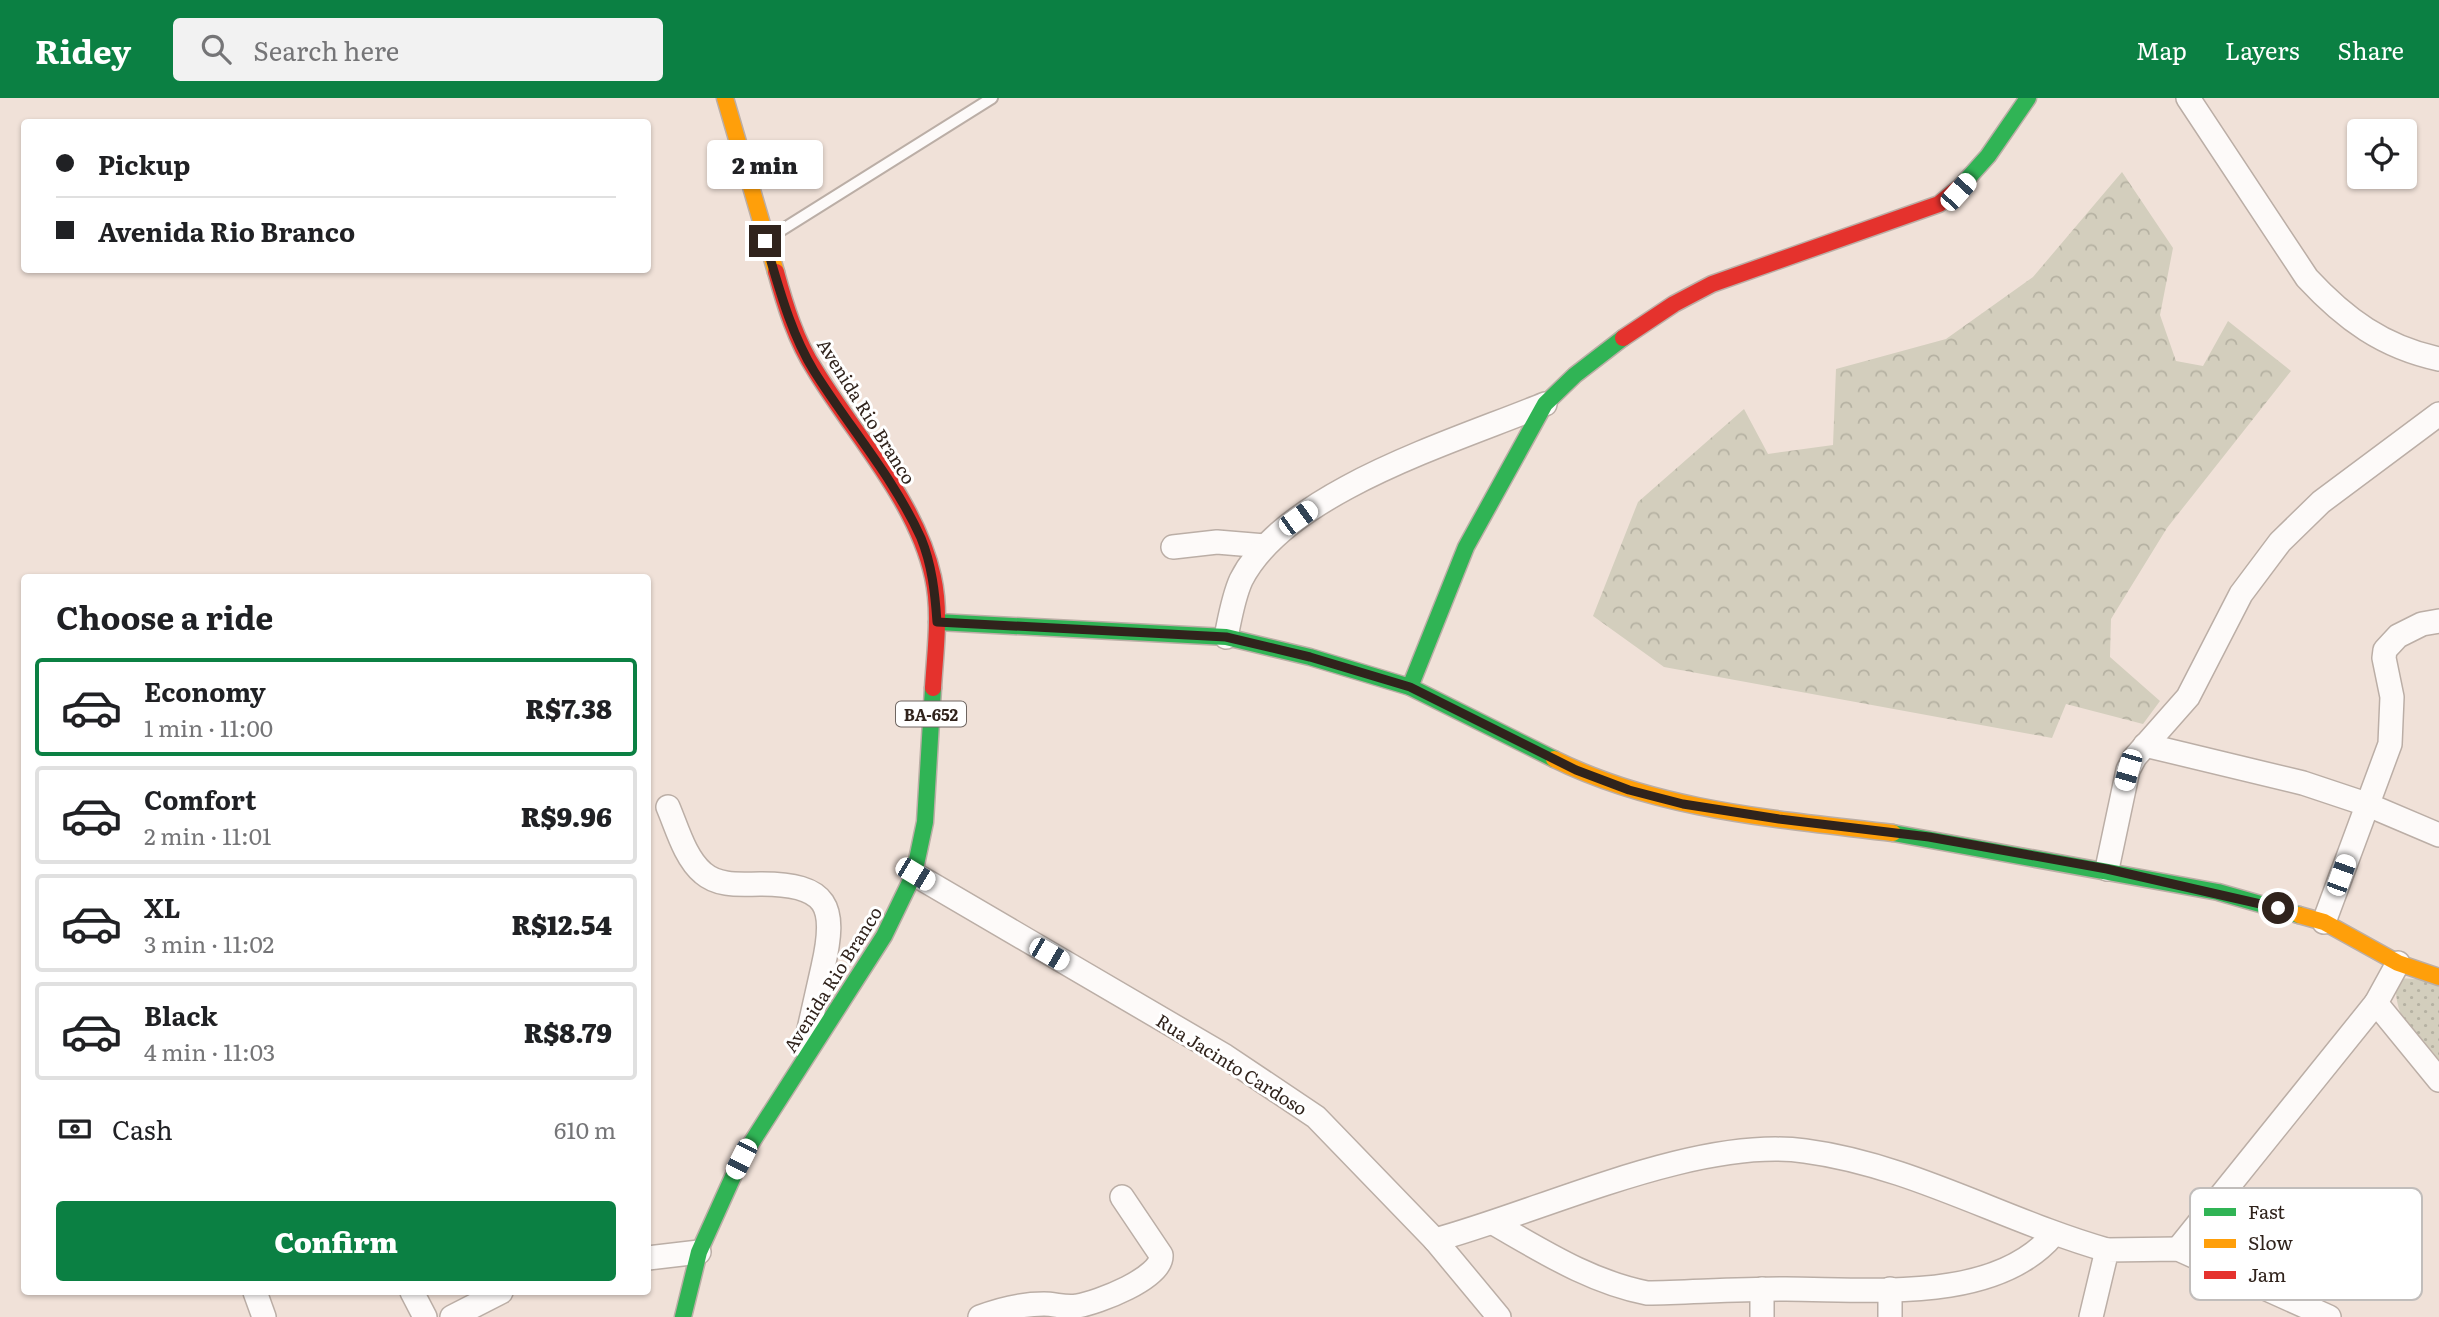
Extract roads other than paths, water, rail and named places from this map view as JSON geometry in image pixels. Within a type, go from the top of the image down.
[{"type":"street","name":"Avenida Rio Branco","points":[[683,1317],[699,1252],[719,1202],[741,1159],[884,936],[915,874],[925,822],[937,622],[933,578],[921,539],[896,492],[813,368],[787,311],[725,98]]},
{"type":"street","points":[[1226,637],[1241,581],[1265,546],[1310,509],[1365,478],[1545,404],[1608,348],[1674,304],[1712,284],[1780,258],[1918,212],[1948,198],[1978,170],[2028,98]]},
{"type":"street","points":[[2188,98],[2307,278],[2327,299],[2401,350],[2439,359]]},
{"type":"street","points":[[1410,687],[1453,573],[1545,404]]},
{"type":"street","points":[[2107,869],[2128,770],[2145,745],[2188,698],[2241,594],[2280,542],[2321,502],[2439,414]]},
{"type":"street","points":[[1173,547],[1217,542],[1265,546]]},
{"type":"street","points":[[2324,922],[2366,804],[2386,758],[2392,729],[2385,650],[2398,636],[2422,624],[2439,621]]},
{"type":"street","points":[[937,622],[1226,637],[1310,657],[1410,687],[1576,770],[1629,790],[1683,804],[1779,819],[1929,837],[2218,892],[2324,922],[2398,962],[2439,976]]},
{"type":"street","points":[[2145,745],[2303,783],[2366,804],[2439,835]]},
{"type":"street","points":[[668,807],[692,859],[709,878],[730,884],[786,884],[799,887],[821,901],[829,913],[830,936],[801,1067]]},
{"type":"street","name":"Rua Jacinto Cardoso","points":[[915,874],[1225,1056],[1296,1102],[1338,1139],[1435,1240],[1499,1317]]},
{"type":"street","points":[[2227,1188],[2376,1003],[2398,962]]},
{"type":"street","points":[[2376,1003],[2439,1080]]},
{"type":"street","points":[[1435,1240],[1495,1224],[1667,1166],[1768,1148],[1803,1150],[1871,1165],[1962,1195],[2053,1235],[2107,1250],[2178,1249],[2190,1254]]},
{"type":"street","points":[[980,1317],[1001,1309],[1035,1304],[1068,1307],[1089,1303],[1138,1282],[1155,1270],[1161,1255],[1122,1197]]},
{"type":"street","points":[[1495,1224],[1567,1265],[1620,1288],[1647,1293],[1889,1289],[1951,1285],[2006,1270],[2033,1256],[2053,1235]]},
{"type":"street","points":[[2178,1249],[2190,1234]]},
{"type":"street","points":[[2091,1317],[2107,1250]]},
{"type":"street","points":[[651,1258],[699,1252]]},
{"type":"street","points":[[1762,1289],[1762,1317]]},
{"type":"street","points":[[1889,1289],[1890,1317]]},
{"type":"street","points":[[256,1295],[264,1317]]},
{"type":"street","points":[[414,1295],[425,1317]]},
{"type":"street","points":[[452,1317],[495,1295]]},
{"type":"street","points":[[2291,1300],[2329,1317]]},
{"type":"lane","points":[[765,241],[992,98]]}]
